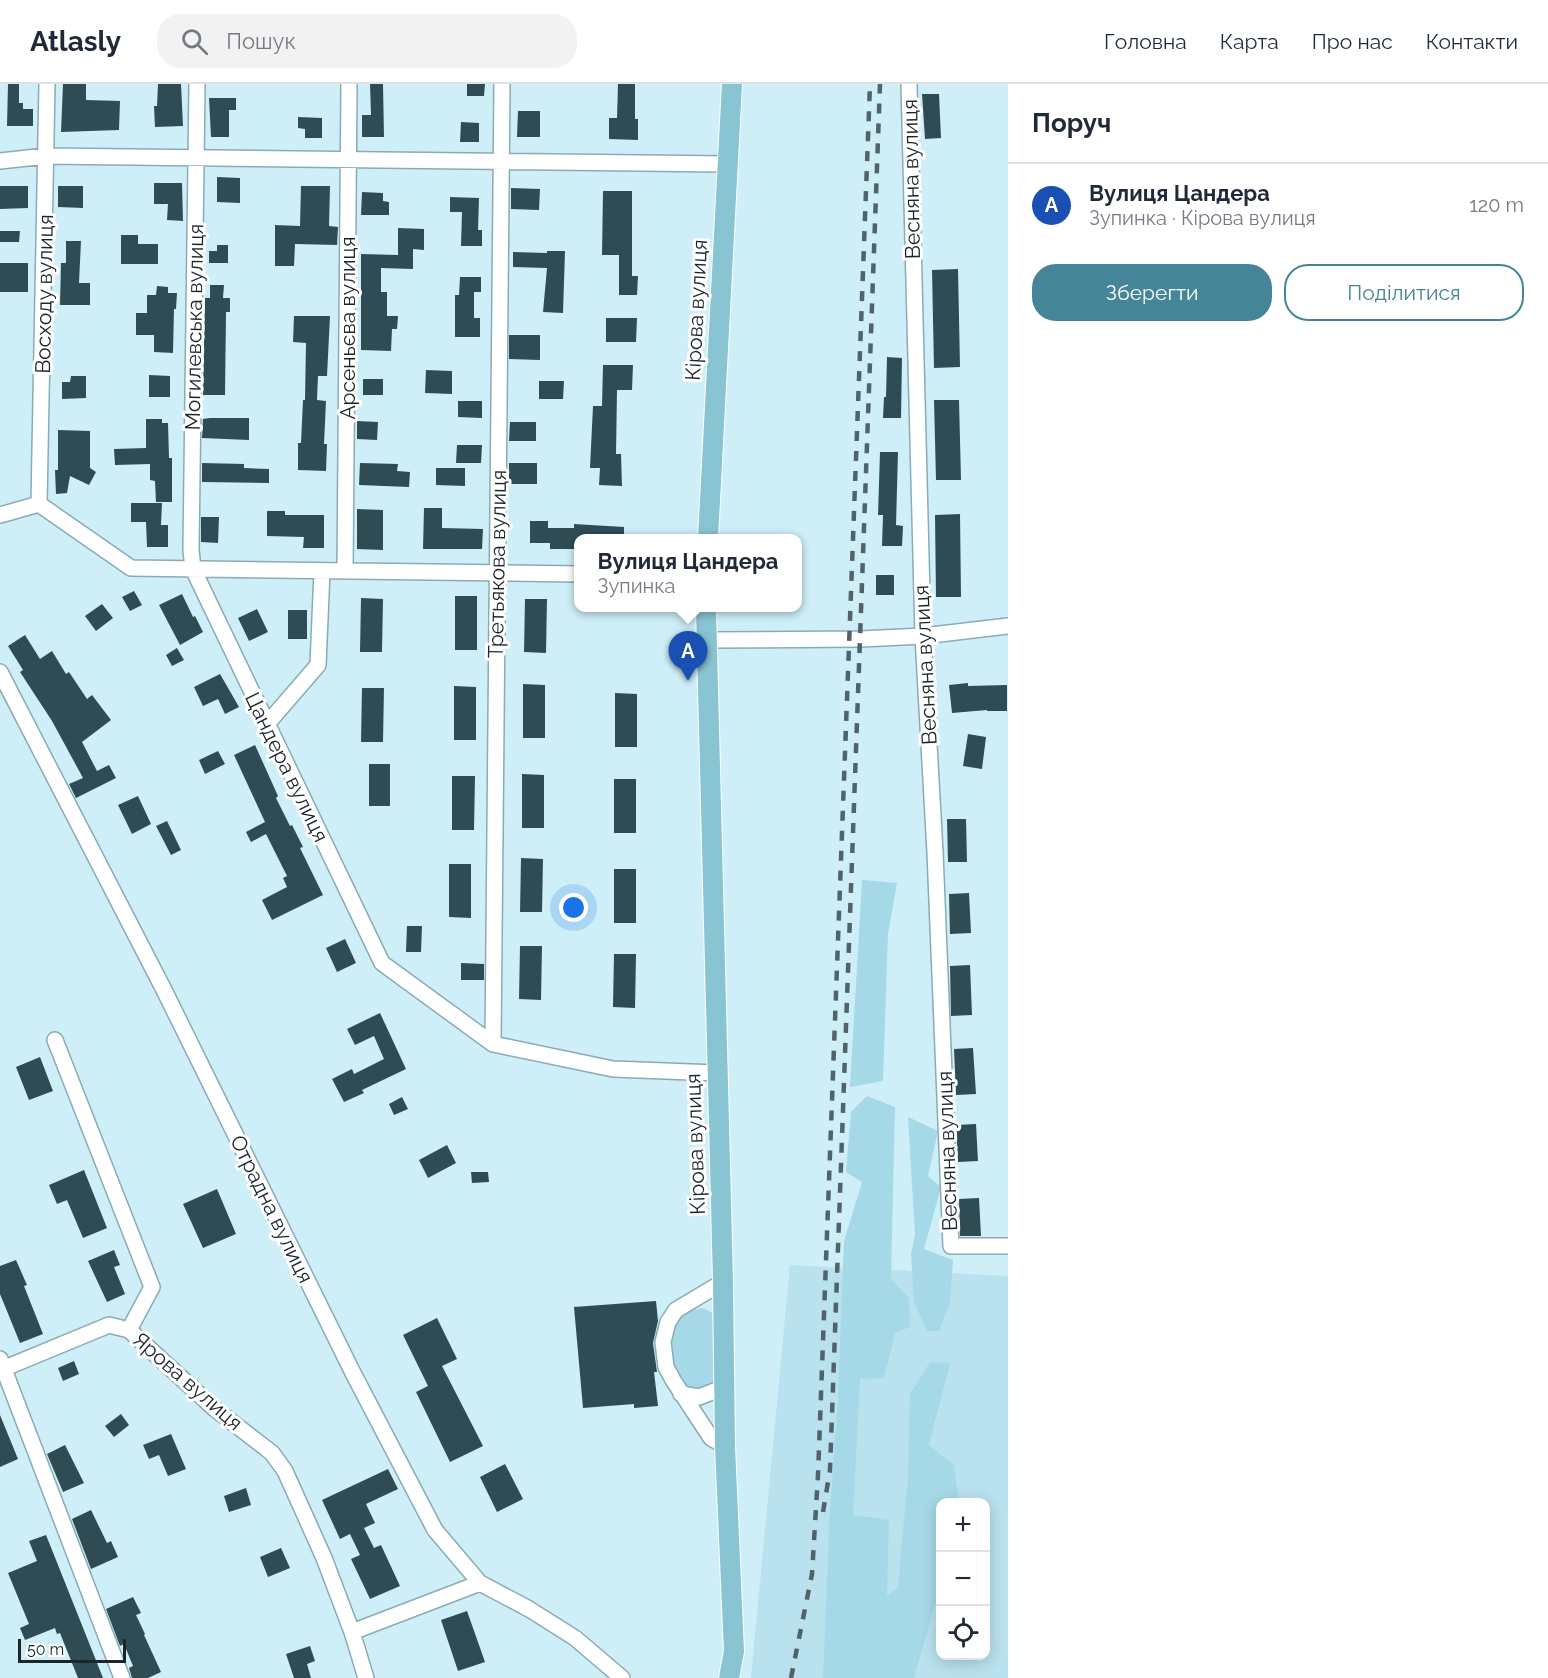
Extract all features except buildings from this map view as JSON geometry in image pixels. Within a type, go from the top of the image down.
[{"type":"main road","name":"Кірова вулиця","points":[[708,534],[732,84]]},
{"type":"main road","name":"Кірова вулиця","points":[[706,612],[725,1446],[734,1651],[729,1678]]},
{"type":"street","name":"Восходу вулиця","points":[[39,504],[47,84]]},
{"type":"street","name":"Могилевська вулиця","points":[[194,570],[190,550],[197,84]]},
{"type":"street","name":"Арсеньєва вулиця","points":[[345,571],[349,84]]},
{"type":"street","name":"Третьякова вулиця","points":[[493,1044],[502,84]]},
{"type":"street","name":"Весняна вулиця","points":[[909,84],[923,636],[935,852],[951,1246],[1008,1246]]},
{"type":"street","points":[[0,161],[46,156],[727,164]]},
{"type":"street","points":[[0,514],[39,504],[131,568],[574,574]]},
{"type":"street","name":"Цандера вулиця","points":[[194,570],[266,725],[382,963],[493,1044]]},
{"type":"street","points":[[266,725],[318,665],[322,571]]},
{"type":"street","points":[[706,640],[861,639],[923,636],[1008,626]]},
{"type":"street","name":"Отрадна вулиця","points":[[0,672],[164,990],[353,1373],[435,1530],[480,1583],[529,1609],[575,1638],[622,1678]]},
{"type":"street","name":"Ярова вулиця","points":[[55,1040],[152,1287],[129,1330],[216,1409],[272,1453],[285,1471],[324,1558],[352,1632],[366,1678]]},
{"type":"street","points":[[493,1044],[613,1069],[717,1073]]},
{"type":"street","points":[[723,1282],[676,1310],[664,1332],[664,1355],[666,1366],[681,1394],[711,1438],[725,1446]]},
{"type":"street","points":[[122,1678],[1,1366],[109,1325],[129,1330]]},
{"type":"street","points":[[681,1394],[699,1397],[724,1387]]},
{"type":"street","points":[[352,1632],[480,1583]]},
{"type":"shaded area","points":[[862,880],[897,883],[888,934],[883,1081],[850,1087]]},
{"type":"shaded area","points":[[867,1096],[895,1107],[891,1279],[909,1298],[910,1327],[895,1333],[884,1378],[860,1379],[853,1515],[889,1520],[887,1596],[898,1587],[908,1475],[910,1394],[930,1362],[950,1363],[929,1445],[954,1465],[958,1498],[936,1498],[936,1604],[914,1678],[823,1678],[844,1241],[862,1182],[846,1172],[851,1112]]},
{"type":"shaded area","points":[[908,1117],[938,1131],[928,1176],[941,1187],[924,1249],[953,1260],[950,1302],[939,1331],[927,1331],[914,1302],[911,1254],[915,1235]]},
{"type":"shaded area","points":[[790,1265],[1008,1276],[1008,1678],[751,1678]]},
{"type":"shaded area","points":[[702,1308],[711,1312],[715,1317],[716,1379],[704,1391],[689,1388],[683,1383],[674,1370],[669,1355],[673,1322],[692,1310]]},
{"type":"railway","points":[[791,1678],[812,1574],[818,1475],[870,84]]},
{"type":"railway","points":[[823,1512],[830,1470],[880,84]]},
{"type":"place","name":"Вулиця Цандера","points":[[688,681]]}]
